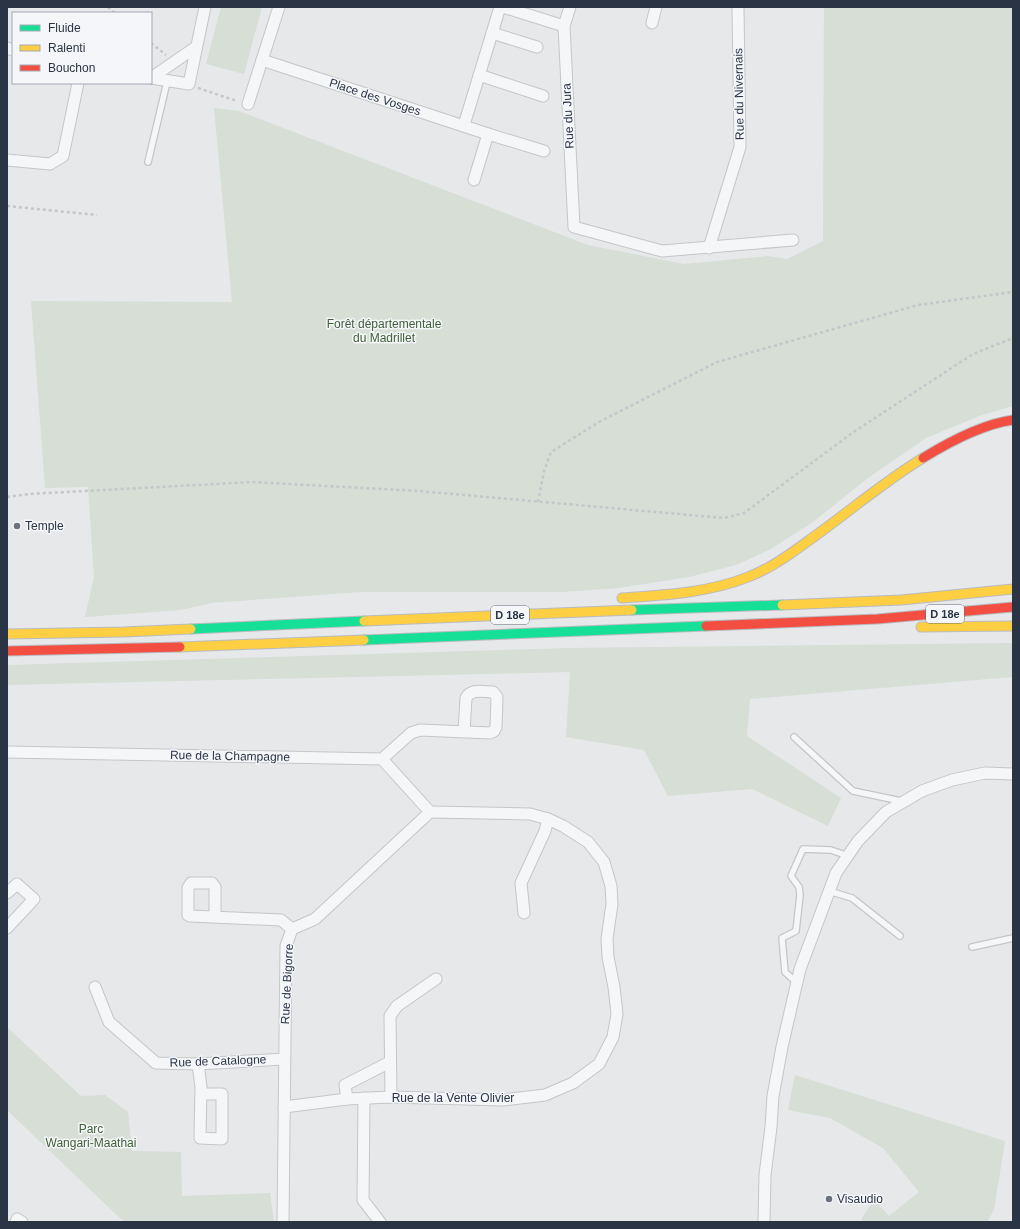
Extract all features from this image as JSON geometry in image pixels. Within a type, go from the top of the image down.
[{"type":"highway","points":[[613,598],[695,591],[735,582],[763,570],[789,555],[913,464],[948,442],[999,422],[1013,420]]},
{"type":"highway","name":"D 18e","points":[[7,634],[131,631],[901,600],[1013,589]]},
{"type":"highway","points":[[533,614],[560,604]]},
{"type":"highway","name":"D 18e","points":[[7,651],[126,648],[877,619],[1013,607]]},
{"type":"highway","points":[[877,619],[911,626],[1013,626]]},
{"type":"street","points":[[152,78],[188,84],[205,7]]},
{"type":"street","points":[[248,104],[279,7]]},
{"type":"street","points":[[464,125],[500,7]]},
{"type":"street","points":[[503,7],[564,26]]},
{"type":"street","name":"Rue du Jura","points":[[570,7],[564,26],[574,227],[662,250],[709,248]]},
{"type":"street","points":[[652,23],[656,7]]},
{"type":"street","name":"Rue du Nivernais","points":[[709,248],[740,147],[738,7]]},
{"type":"street","points":[[492,33],[537,47]]},
{"type":"street","points":[[152,77],[196,47]]},
{"type":"street","name":"Place des Vosges","points":[[262,60],[544,151]]},
{"type":"street","points":[[479,75],[543,96]]},
{"type":"street","points":[[7,160],[50,164],[63,156],[78,84]]},
{"type":"street","points":[[474,180],[488,134]]},
{"type":"street","points":[[709,248],[793,240]]},
{"type":"street","points":[[430,812],[382,759],[411,733],[420,730],[464,732]]},
{"type":"street","name":"Rue de la Champagne","points":[[7,752],[382,759]]},
{"type":"street","points":[[764,1222],[765,1175],[774,1096],[782,1046],[800,969],[836,874],[858,841],[886,812],[922,791],[952,780],[985,773],[1013,774]]},
{"type":"street","name":"Rue de la Vente Olivier","points":[[284,1107],[364,1098],[391,1097],[503,1100],[544,1095],[574,1083],[599,1064],[613,1037],[617,1014],[614,987],[608,957],[607,939],[612,904],[611,886],[604,862],[588,842],[563,826],[548,819],[530,814],[430,812]]},
{"type":"street","name":"Rue de Bigorre","points":[[283,1222],[286,946],[292,929],[315,919],[430,812]]},
{"type":"street","points":[[524,913],[521,883],[545,831],[548,819]]},
{"type":"street","points":[[7,893],[17,884],[34,899],[7,928]]},
{"type":"street","points":[[215,918],[281,920],[292,929]]},
{"type":"street","points":[[391,1097],[390,1016],[397,1006],[436,979]]},
{"type":"street","name":"Rue de Catalogne","points":[[95,987],[109,1022],[156,1063],[198,1064],[284,1059]]},
{"type":"street","points":[[347,1099],[345,1085],[390,1062]]},
{"type":"street","points":[[198,1064],[201,1094]]},
{"type":"street","points":[[364,1098],[363,1200],[380,1222]]},
{"type":"street","points":[[16,1222],[17,1219],[22,1222]]},
{"type":"lane","points":[[148,162],[168,82]]},
{"type":"lane","points":[[794,737],[852,791],[904,802]]},
{"type":"lane","points":[[797,983],[785,972],[782,938],[796,930],[800,895],[799,887],[791,876],[795,865],[803,850],[831,850],[848,856]]},
{"type":"lane","points":[[829,891],[852,898],[900,936]]},
{"type":"lane","points":[[972,947],[1013,938]]},
{"type":"path","points":[[152,44],[173,63]]},
{"type":"path","points":[[188,84],[248,104]]},
{"type":"path","points":[[7,206],[97,215]]},
{"type":"path","points":[[538,502],[544,471],[551,452],[599,422],[717,362],[918,305],[1013,292]]},
{"type":"path","points":[[7,497],[252,482],[419,491],[724,518],[744,512],[855,431],[973,354],[1013,338]]},
{"type":"green space","points":[[221,7],[262,7],[244,74],[206,64]]},
{"type":"green space","name":"Forêt départementale du Madrillet","points":[[824,7],[1013,7],[1013,406],[982,415],[926,438],[868,478],[813,522],[771,549],[736,565],[689,577],[619,588],[563,592],[361,592],[211,603],[181,610],[85,617],[94,577],[88,487],[45,488],[31,301],[232,302],[214,108],[239,111],[588,245],[684,264],[768,256],[787,259],[823,241]]},
{"type":"green space","points":[[1013,643],[1013,677],[750,699],[747,736],[841,798],[828,826],[752,789],[668,796],[644,750],[566,737],[570,672],[7,685],[7,665],[570,648]]},
{"type":"green space","name":"Parc Wangari-Maathai","points":[[7,1027],[81,1096],[105,1095],[128,1112],[132,1151],[181,1152],[182,1196],[270,1193],[274,1222],[124,1222],[7,1110]]},
{"type":"green space","points":[[795,1075],[1005,1141],[994,1210],[987,1222],[862,1222],[862,1218],[874,1200],[889,1216],[919,1192],[883,1148],[830,1118],[788,1110]]},
{"type":"traffic: fast","points":[[632,610],[782,605]]},
{"type":"traffic: fast","points":[[191,629],[364,621]]},
{"type":"traffic: fast","points":[[364,640],[706,626]]},
{"type":"traffic: slow","points":[[622,598],[702,590],[717,587],[757,573],[790,554],[882,486],[923,458]]},
{"type":"traffic: slow","points":[[782,605],[901,600],[1013,589]]},
{"type":"traffic: slow","points":[[364,621],[632,610]]},
{"type":"traffic: slow","points":[[921,627],[1013,626]]},
{"type":"traffic: slow","points":[[7,634],[191,629]]},
{"type":"traffic: slow","points":[[180,647],[364,640]]},
{"type":"traffic: jam","points":[[923,458],[966,434],[990,425],[1013,420]]},
{"type":"traffic: jam","points":[[706,626],[877,619],[1013,607]]},
{"type":"traffic: jam","points":[[7,651],[180,647]]},
{"type":"place","name":"Temple","points":[[17,526]]},
{"type":"place","name":"Visaudio","points":[[829,1199]]}]
